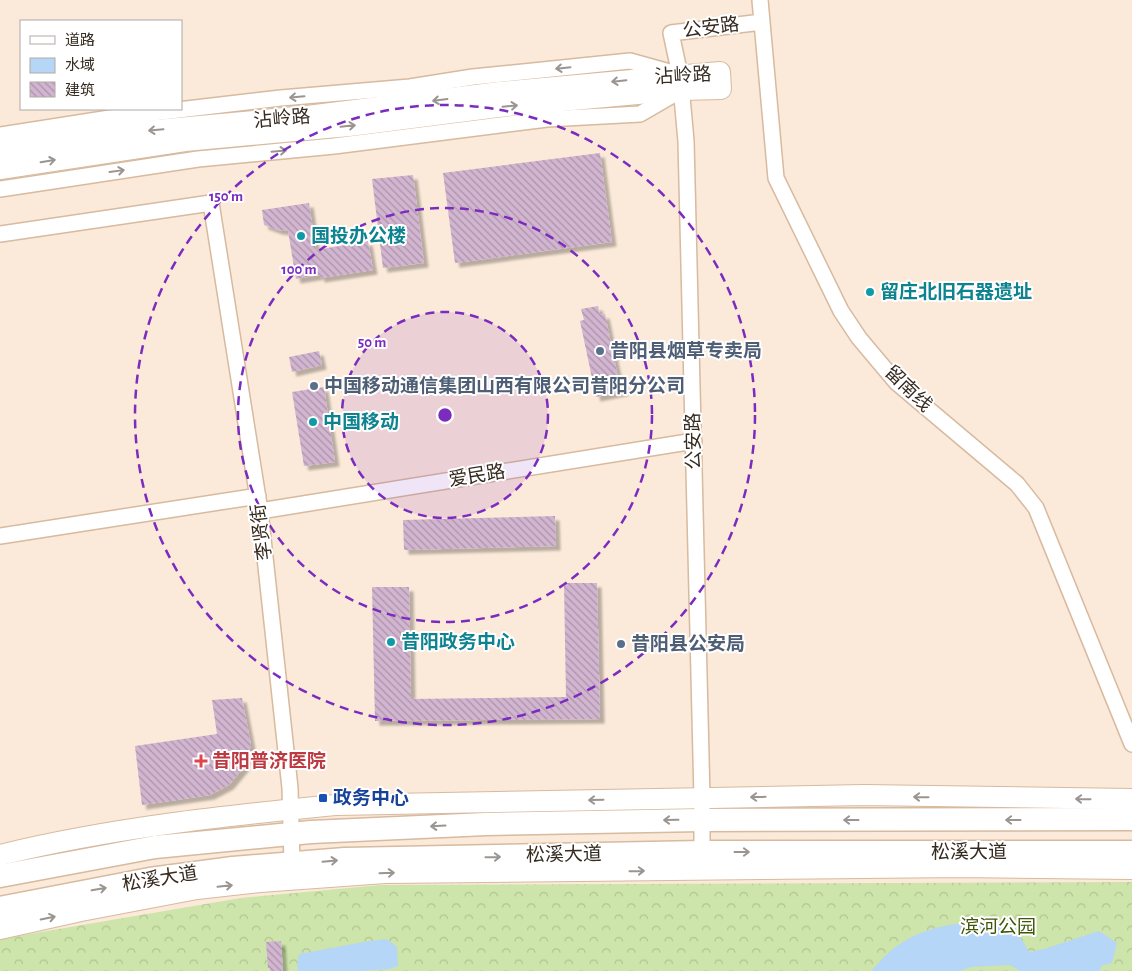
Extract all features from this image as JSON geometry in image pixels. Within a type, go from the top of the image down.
[{"type":"highway","name":"松溪大道","points":[[0,876],[155,847],[290,834],[486,824],[702,809],[1132,819]]},
{"type":"highway","name":"松溪大道","points":[[0,908],[150,879],[233,868],[345,860],[702,852],[1132,852]]},
{"type":"main road","name":"沾岭路","points":[[0,152],[113,134],[308,116],[500,92],[680,82]]},
{"type":"main road","name":"沾岭路","points":[[0,169],[185,141],[349,126],[680,82]]},
{"type":"main road","points":[[0,855],[96,836],[212,819],[335,805],[702,809],[864,796],[1132,800]]},
{"type":"main road","points":[[0,929],[81,911],[197,890],[260,882],[385,873],[961,867],[1132,869]]},
{"type":"street","name":"留南线","points":[[760,0],[776,178],[841,311],[860,338],[896,382],[1017,484],[1036,508],[1132,744]]},
{"type":"street","name":"公安路","points":[[702,852],[686,141],[680,82],[670,33],[762,22]]},
{"type":"street","points":[[0,189],[198,159],[334,146],[547,119],[640,114],[680,82],[630,61],[473,77],[410,87],[281,98],[182,110]]},
{"type":"street","points":[[0,134],[180,110]]},
{"type":"street","name":"李贤街","points":[[0,234],[211,203],[259,503],[290,788],[292,864]]},
{"type":"street","name":"爱民路","points":[[0,536],[259,503],[694,441]]},
{"type":"green space","name":"滨河公园","points":[[1132,882],[1132,971],[0,971],[0,939],[241,898],[381,885]]},
{"type":"water","points":[[1003,921],[1014,926],[1029,952],[1099,931],[1117,943],[1112,963],[1101,966],[1100,971],[1020,971],[1010,965],[971,967],[960,971],[871,971],[893,949],[906,940],[932,929],[959,923]]},
{"type":"water","points":[[387,939],[397,947],[398,966],[389,969],[360,971],[298,971],[299,954]]},
{"type":"building","points":[[600,153],[612,242],[455,263],[443,173]]},
{"type":"building","points":[[413,175],[424,263],[383,268],[372,179]]},
{"type":"building","name":"国投办公楼","points":[[309,203],[316,250],[368,241],[373,270],[320,278],[320,275],[296,279],[288,231],[264,225],[262,210]]},
{"type":"building","name":"昔阳县烟草专卖局","points":[[598,306],[600,315],[605,314],[619,382],[623,381],[625,391],[596,397],[580,321],[584,320],[581,309]]},
{"type":"building","points":[[319,351],[322,365],[292,372],[289,357]]},
{"type":"building","name":"中国移动","points":[[324,387],[335,462],[304,466],[292,392]]},
{"type":"building","points":[[555,516],[556,546],[404,550],[403,520]]},
{"type":"building","name":"昔阳政务中心","points":[[564,583],[597,583],[600,719],[375,721],[372,587],[409,587],[411,699],[566,697]]},
{"type":"building","points":[[242,698],[251,745],[244,767],[229,785],[210,795],[142,805],[135,746],[217,734],[212,700]]},
{"type":"building","points":[[281,941],[283,971],[270,971],[270,968],[268,968],[266,942]]},
{"type":"place","name":"国投办公楼","points":[[301,236]]},
{"type":"place","name":"留庄北旧石器遗址","points":[[870,292]]},
{"type":"place","name":"昔阳县烟草专卖局","points":[[600,351]]},
{"type":"place","name":"中国移动通信集团山西有限公司昔阳分公司","points":[[314,386]]},
{"type":"place","name":"中国移动","points":[[313,422]]},
{"type":"place","name":"昔阳政务中心","points":[[391,642]]},
{"type":"place","name":"昔阳县公安局","points":[[621,644]]},
{"type":"place","name":"昔阳普济医院","points":[[201,761]]},
{"type":"place","name":"政务中心","points":[[323,798]]}]
